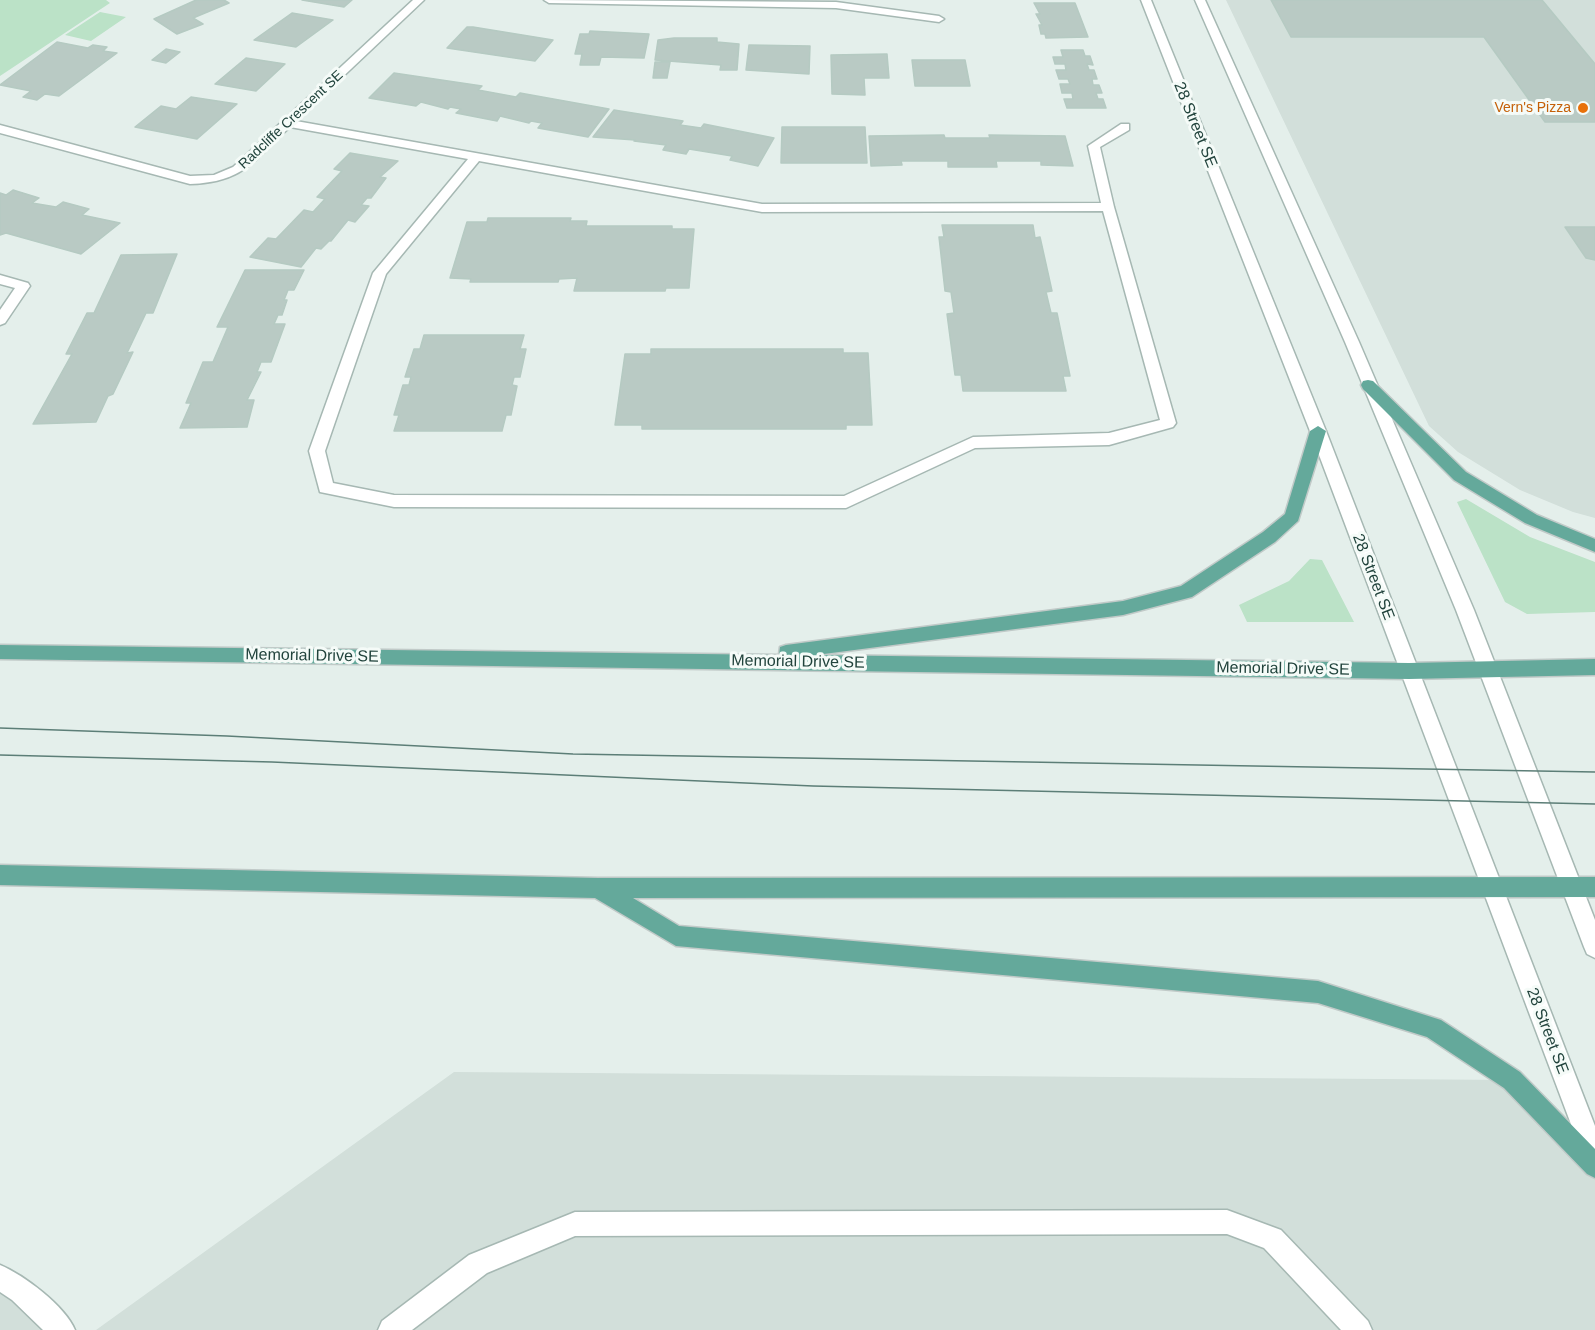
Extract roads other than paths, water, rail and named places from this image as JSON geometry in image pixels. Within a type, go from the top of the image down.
[{"type":"main road","points":[[1368,385],[1460,476],[1531,519],[1595,546]]},
{"type":"main road","points":[[722,660],[1123,608],[1185,592],[1269,537],[1292,517],[1318,431]]},
{"type":"main road","name":"Memorial Drive SE","points":[[0,652],[1409,671],[1595,667]]},
{"type":"main road","points":[[0,875],[598,888],[1595,886]]},
{"type":"main road","points":[[598,888],[676,936],[1318,992],[1433,1028],[1512,1080],[1595,1166]]},
{"type":"street","name":"Radcliffe Crescent SE","points":[[0,129],[190,180],[216,179],[237,170],[419,0]]},
{"type":"street","points":[[549,0],[836,5],[939,19]]},
{"type":"street","name":"28 Street SE","points":[[1146,0],[1318,431],[1595,1156]]},
{"type":"street","points":[[1200,0],[1368,385],[1488,669],[1595,947]]},
{"type":"street","points":[[288,123],[762,208],[1108,207]]},
{"type":"street","points":[[476,157],[380,273],[317,451],[326,488],[394,501],[846,502],[973,443],[1109,439],[1168,423],[1108,207],[1094,146],[1125,128]]},
{"type":"street","points":[[0,279],[22,286],[0,320]]},
{"type":"street","points":[[391,1330],[478,1264],[575,1224],[1204,1222],[1227,1222],[1272,1239],[1359,1330]]},
{"type":"street","points":[[0,1278],[21,1291],[63,1330]]},
{"type":"tram line","points":[[0,728],[227,736],[573,754],[1595,772]]},
{"type":"tram line","points":[[0,755],[272,762],[813,786],[1595,804]]},
{"type":"place","name":"Vern's Pizza","points":[[1583,108]]}]
